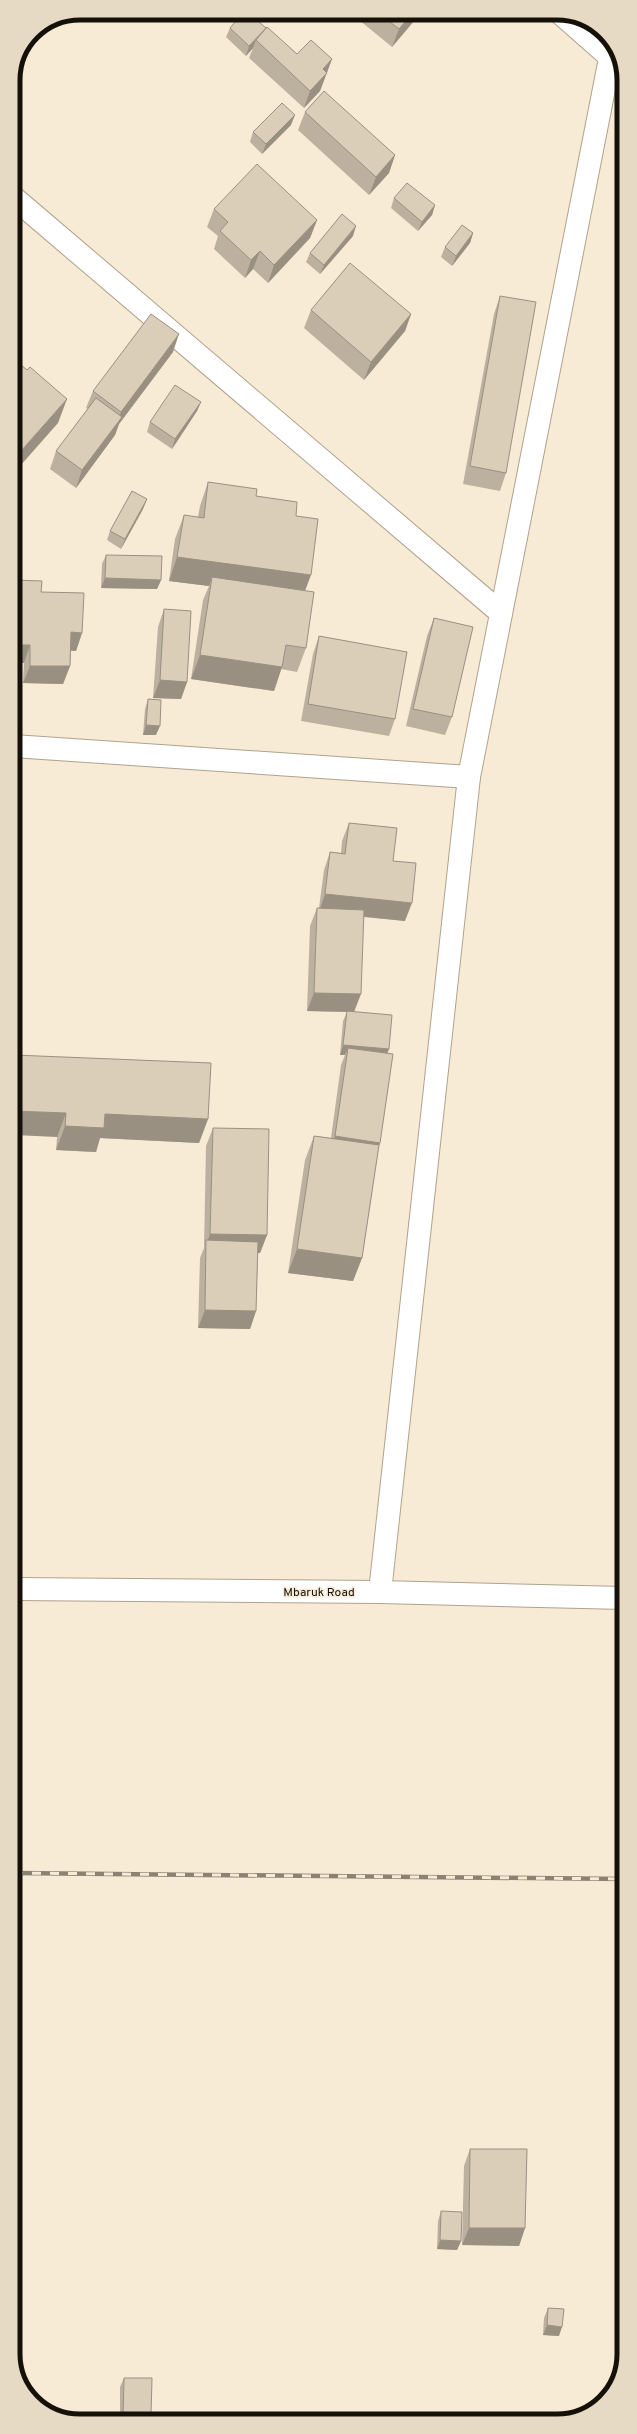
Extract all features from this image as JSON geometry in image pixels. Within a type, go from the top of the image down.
[{"type":"street","points":[[571,22],[610,52]]},
{"type":"street","points":[[380,1592],[469,777],[611,54]]},
{"type":"street","points":[[20,203],[502,613]]},
{"type":"street","points":[[20,746],[469,777]]},
{"type":"street","name":"Mbaruk Road","points":[[20,1589],[380,1592],[617,1598]]},
{"type":"building","points":[[237,20],[257,20],[266,28],[249,46],[230,28]]},
{"type":"building","points":[[387,20],[407,20],[399,29]]},
{"type":"building","points":[[267,27],[297,54],[311,40],[332,59],[323,69],[327,73],[310,91],[256,40]]},
{"type":"building","points":[[324,91],[395,155],[376,177],[305,112]]},
{"type":"building","points":[[282,103],[295,115],[266,144],[253,132]]},
{"type":"building","points":[[257,164],[317,220],[274,265],[260,251],[251,260],[220,231],[228,222],[214,209]]},
{"type":"building","points":[[407,183],[435,205],[422,222],[394,198]]},
{"type":"building","points":[[342,214],[356,226],[324,265],[310,253]]},
{"type":"building","points":[[462,225],[473,233],[456,256],[445,247]]},
{"type":"building","points":[[350,263],[411,314],[371,362],[311,310]]},
{"type":"building","points":[[500,296],[536,302],[506,473],[470,466]]},
{"type":"building","points":[[151,314],[179,334],[121,412],[93,391]]},
{"type":"building","points":[[20,364],[27,370],[30,367],[67,399],[20,452]]},
{"type":"building","points":[[175,385],[201,402],[175,439],[150,422]]},
{"type":"building","points":[[96,398],[122,417],[82,470],[56,451]]},
{"type":"building","points":[[208,482],[257,489],[256,496],[297,502],[296,516],[318,519],[311,575],[177,557],[184,515],[204,518]]},
{"type":"building","points":[[132,491],[147,499],[125,539],[110,531]]},
{"type":"building","points":[[106,555],[162,556],[161,580],[105,578]]},
{"type":"building","points":[[212,577],[314,592],[306,648],[286,645],[282,667],[200,655]]},
{"type":"building","points":[[20,580],[42,581],[41,592],[84,593],[82,633],[71,632],[70,666],[30,666],[30,645],[20,645]]},
{"type":"building","points":[[164,609],[191,611],[187,682],[160,680]]},
{"type":"building","points":[[434,618],[473,627],[452,717],[413,709]]},
{"type":"building","points":[[319,636],[407,652],[395,719],[308,704]]},
{"type":"building","points":[[148,699],[161,700],[160,726],[146,725]]},
{"type":"building","points":[[349,823],[397,828],[393,861],[416,863],[412,903],[325,894],[330,852],[345,854]]},
{"type":"building","points":[[317,908],[364,910],[361,994],[314,993]]},
{"type":"building","points":[[347,1011],[392,1015],[389,1049],[343,1045]]},
{"type":"building","points":[[348,1048],[393,1054],[380,1143],[335,1136]]},
{"type":"building","points":[[20,1055],[211,1063],[208,1119],[105,1114],[104,1128],[65,1126],[66,1113],[20,1111]]},
{"type":"building","points":[[213,1128],[269,1129],[267,1235],[210,1234]]},
{"type":"building","points":[[314,1136],[379,1145],[362,1258],[297,1249]]},
{"type":"building","points":[[206,1240],[258,1242],[256,1311],[205,1310]]},
{"type":"building","points":[[470,2149],[527,2149],[525,2228],[469,2228]]},
{"type":"building","points":[[441,2211],[462,2212],[461,2241],[440,2240]]},
{"type":"building","points":[[548,2308],[564,2309],[562,2327],[547,2325]]},
{"type":"building","points":[[124,2378],[152,2378],[151,2414],[123,2414]]},
{"type":"railway","points":[[20,1873],[617,1879]]}]
